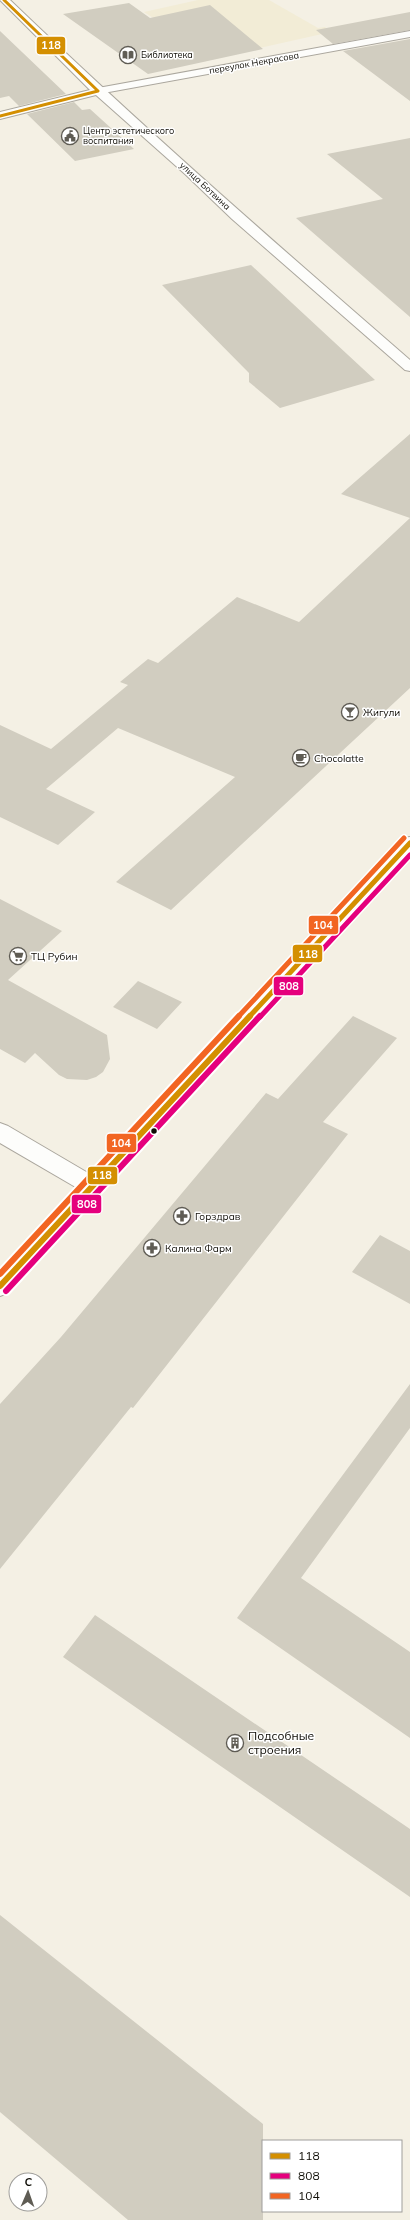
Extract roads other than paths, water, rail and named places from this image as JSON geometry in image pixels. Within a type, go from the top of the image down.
[{"type":"main road","name":"улица Ботвина","points":[[4,0],[98,91],[190,171],[236,216],[410,367]]},
{"type":"main road","name":"переулок Некрасова","points":[[0,116],[98,91],[410,34]]},
{"type":"main road","points":[[0,1286],[410,843]]},
{"type":"main road","points":[[0,1132],[92,1186]]},
{"type":"place","name":"Библиотека","points":[[128,55]]},
{"type":"place","name":"Центр эстетического воспитания","points":[[70,136]]},
{"type":"place","name":"Жигули","points":[[350,712]]},
{"type":"place","name":"Chocolatte","points":[[301,758]]},
{"type":"place","name":"ТЦ Рубин","points":[[18,956]]},
{"type":"place","name":"Горздрав","points":[[182,1216]]},
{"type":"place","name":"Калина Фарм","points":[[152,1248]]},
{"type":"place","name":"Подсобные строения","points":[[235,1743]]}]
